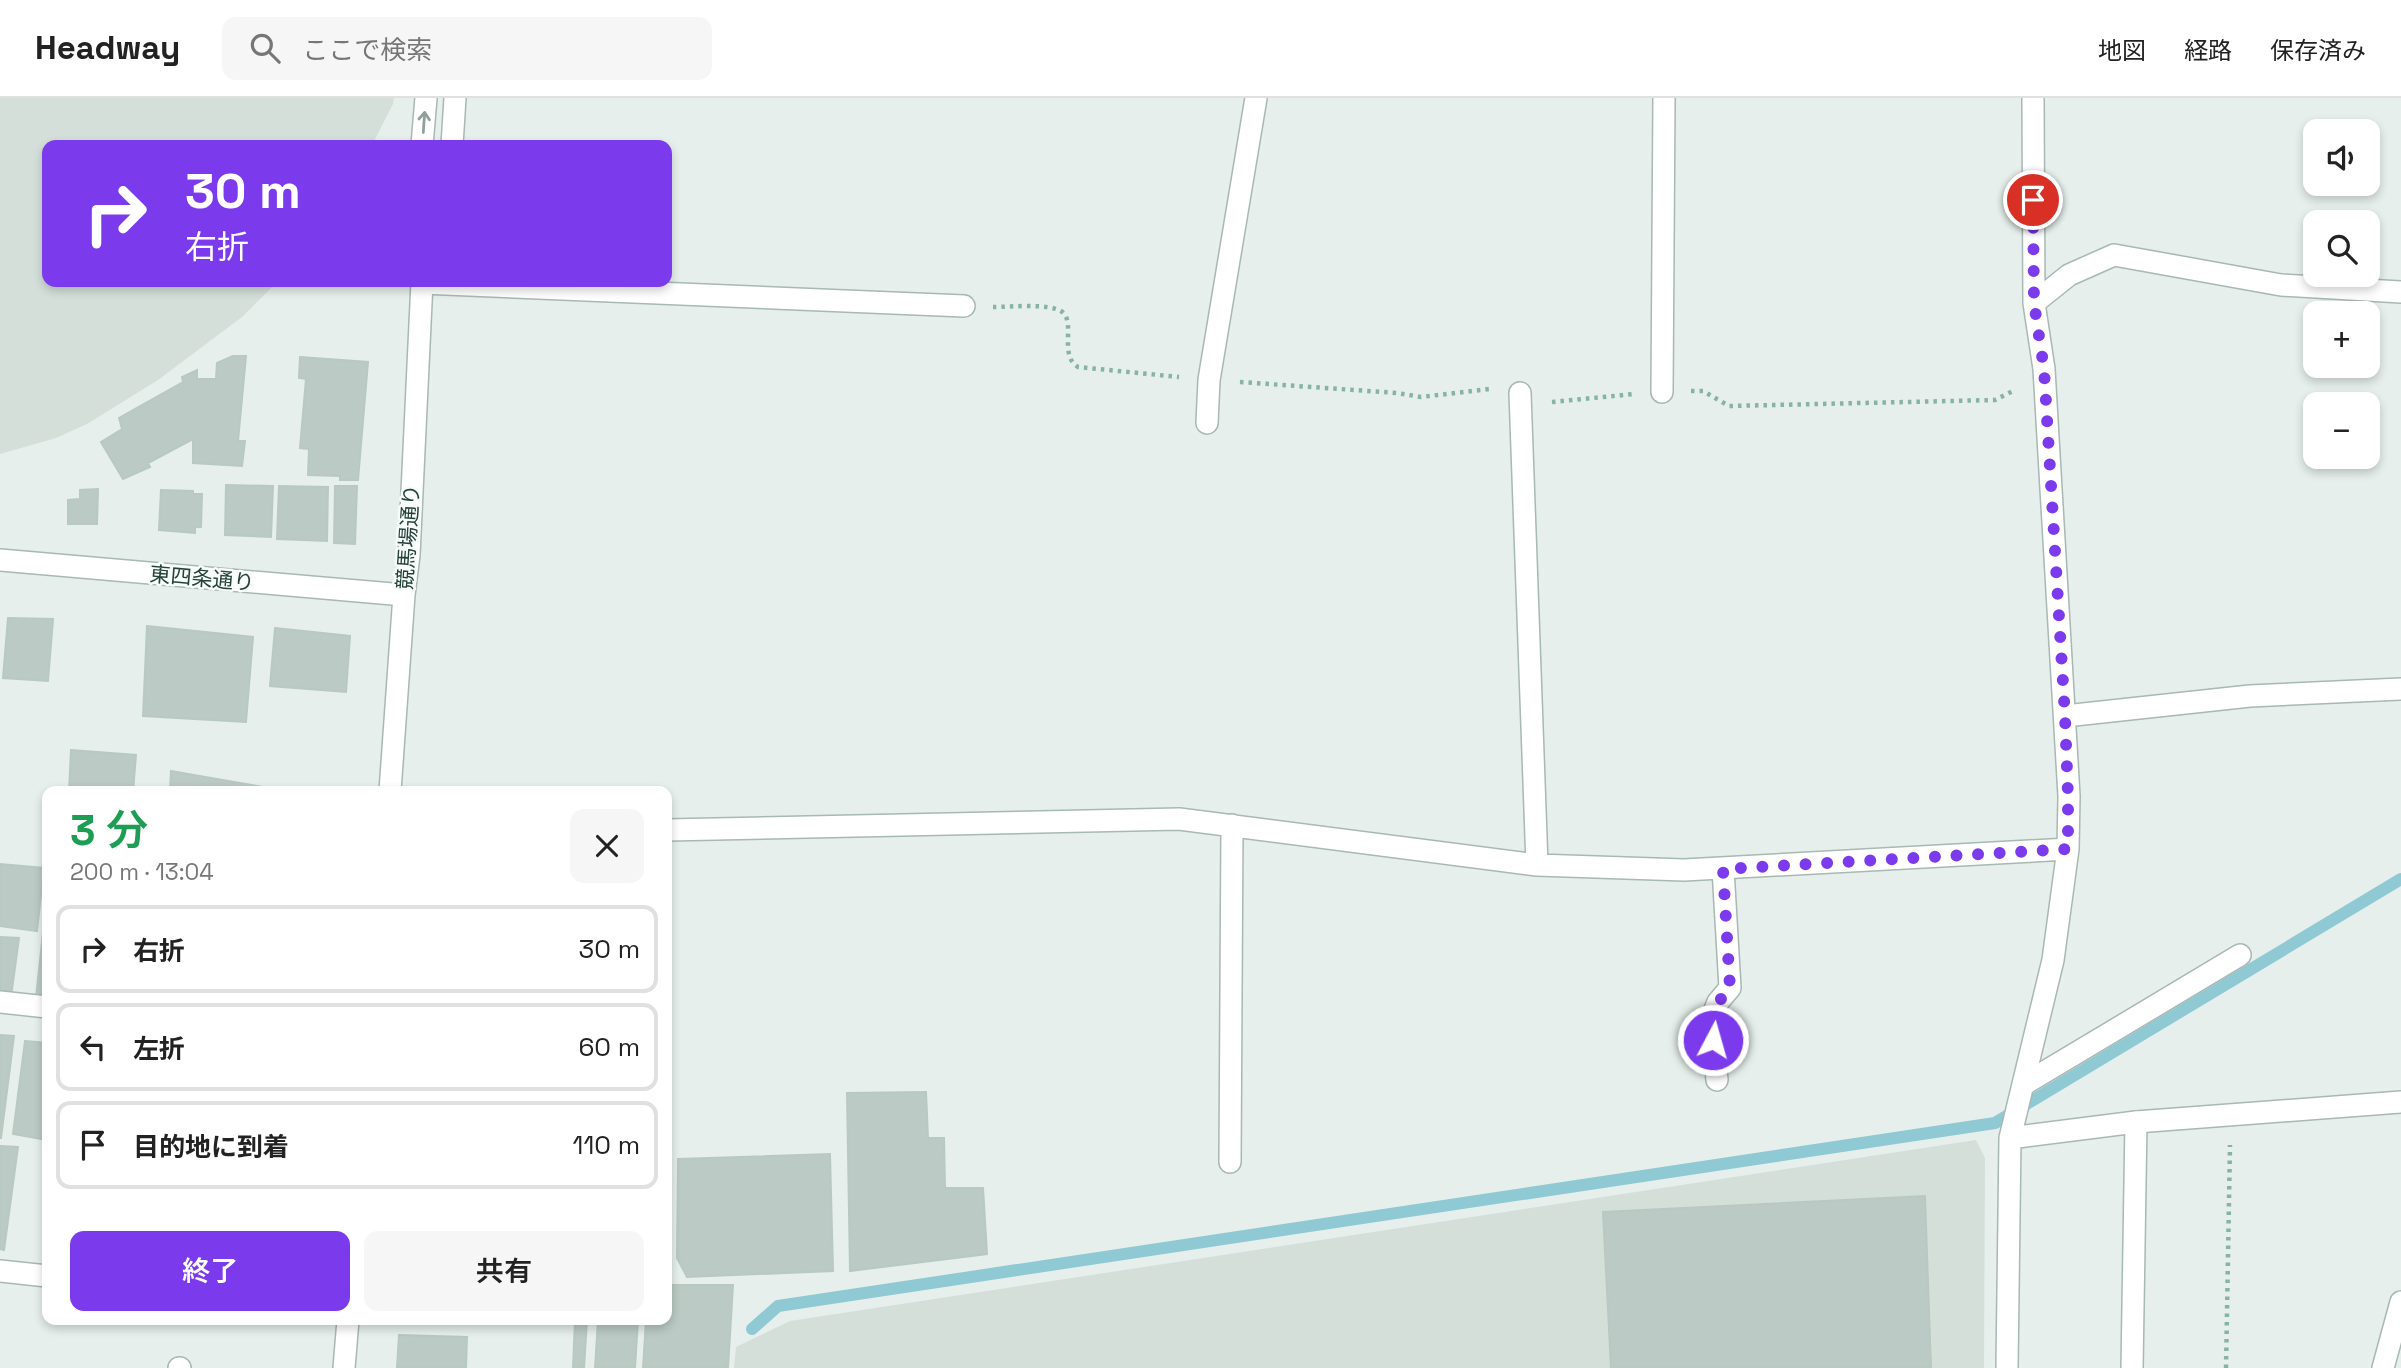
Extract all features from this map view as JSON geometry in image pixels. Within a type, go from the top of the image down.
[{"type":"street","points":[[422,140],[426,98]]},
{"type":"street","points":[[452,140],[455,98]]},
{"type":"street","points":[[1207,423],[1209,380],[1256,98]]},
{"type":"street","points":[[1662,392],[1664,98]]},
{"type":"street","points":[[2007,1368],[2010,1138],[2053,960],[2068,849],[2065,716],[2044,369],[2034,303],[2033,98]]},
{"type":"street","points":[[2034,303],[2069,275],[2114,255],[2281,285],[2401,292]]},
{"type":"street","name":"競馬場通り","points":[[390,786],[409,555],[423,287]]},
{"type":"street","points":[[536,287],[964,306]]},
{"type":"street","points":[[1520,393],[1537,865]]},
{"type":"street","name":"東四条通り","points":[[0,560],[404,595]]},
{"type":"street","points":[[2065,716],[2250,696],[2401,689]]},
{"type":"street","points":[[672,830],[1179,819],[1537,865],[1684,870],[2068,849]]},
{"type":"street","points":[[1230,1162],[1232,825]]},
{"type":"street","points":[[1717,1080],[1711,1019],[1718,1002],[1730,988],[1723,869]]},
{"type":"street","points":[[2023,1085],[2240,955]]},
{"type":"street","points":[[0,1003],[42,1007]]},
{"type":"street","points":[[2010,1138],[2136,1122],[2401,1102]]},
{"type":"street","points":[[2132,1368],[2136,1122]]},
{"type":"street","points":[[0,1271],[42,1275]]},
{"type":"street","points":[[2383,1368],[2401,1302]]},
{"type":"street","points":[[344,1368],[348,1325]]},
{"type":"path","points":[[964,306],[1050,308],[1061,311],[1067,317],[1069,355],[1073,364],[1078,367],[1209,380],[1369,391]]},
{"type":"path","points":[[1662,392],[1703,391],[1729,407],[1995,400],[2021,388],[2044,369]]},
{"type":"path","points":[[2226,1368],[2230,1116]]},
{"type":"shaded area","points":[[0,98],[394,98],[375,140],[42,140],[42,287],[272,287],[242,317],[158,380],[87,424],[56,438],[0,454]]},
{"type":"shaded area","points":[[1976,1140],[1985,1158],[1984,1368],[734,1368],[736,1347],[790,1321]]},
{"type":"building","points":[[233,356],[246,356],[238,441],[245,441],[242,466],[193,463],[193,439],[148,463],[150,467],[123,479],[101,442],[122,429],[119,418],[183,382],[182,377],[197,370],[197,379],[216,379],[217,363]]},
{"type":"building","points":[[300,357],[368,362],[358,480],[340,480],[340,476],[308,475],[309,449],[300,448],[306,379],[299,378]]},
{"type":"building","points":[[226,485],[273,486],[271,537],[225,535]]},
{"type":"building","points":[[279,486],[328,487],[327,541],[277,539]]},
{"type":"building","points":[[335,486],[357,486],[355,544],[334,543]]},
{"type":"building","points":[[98,489],[97,524],[68,524],[68,500],[80,499],[80,490]]},
{"type":"building","points":[[161,490],[193,491],[193,494],[202,494],[201,527],[195,527],[195,533],[159,530]]},
{"type":"building","points":[[8,618],[53,619],[48,681],[3,678]]},
{"type":"building","points":[[147,626],[253,637],[246,722],[143,716]]},
{"type":"building","points":[[275,628],[350,636],[346,692],[270,686]]},
{"type":"building","points":[[71,750],[136,755],[133,786],[69,786]]},
{"type":"building","points":[[171,771],[257,786],[170,786]]},
{"type":"building","points":[[0,864],[42,868],[37,931],[0,926]]},
{"type":"building","points":[[0,937],[19,938],[11,997],[0,995]]},
{"type":"building","points":[[42,942],[42,998],[36,997]]},
{"type":"building","points":[[0,1035],[14,1036],[1,1138],[0,1138]]},
{"type":"building","points":[[25,1041],[42,1043],[42,1139],[13,1134]]},
{"type":"building","points":[[926,1092],[928,1138],[944,1138],[945,1188],[983,1188],[987,1254],[850,1271],[847,1093]]},
{"type":"building","points":[[0,1146],[18,1147],[4,1250],[0,1249]]},
{"type":"building","points":[[830,1154],[833,1271],[687,1277],[677,1258],[678,1159]]},
{"type":"building","points":[[1925,1196],[1931,1368],[1611,1368],[1603,1212]]},
{"type":"building","points":[[672,1285],[733,1285],[728,1368],[643,1368],[646,1325],[672,1325]]},
{"type":"building","points":[[575,1325],[587,1325],[584,1368],[573,1368]]},
{"type":"building","points":[[598,1325],[638,1325],[635,1368],[595,1368]]},
{"type":"building","points":[[399,1335],[467,1337],[466,1368],[397,1368]]},
{"type":"waterway","points":[[752,1329],[778,1306],[1995,1123],[2401,879]]},
{"type":"route","points":[[1713,1040],[1711,1019],[1718,1002],[1730,988],[1723,869],[2068,849],[2065,716],[2044,369],[2034,303],[2033,200]]}]
